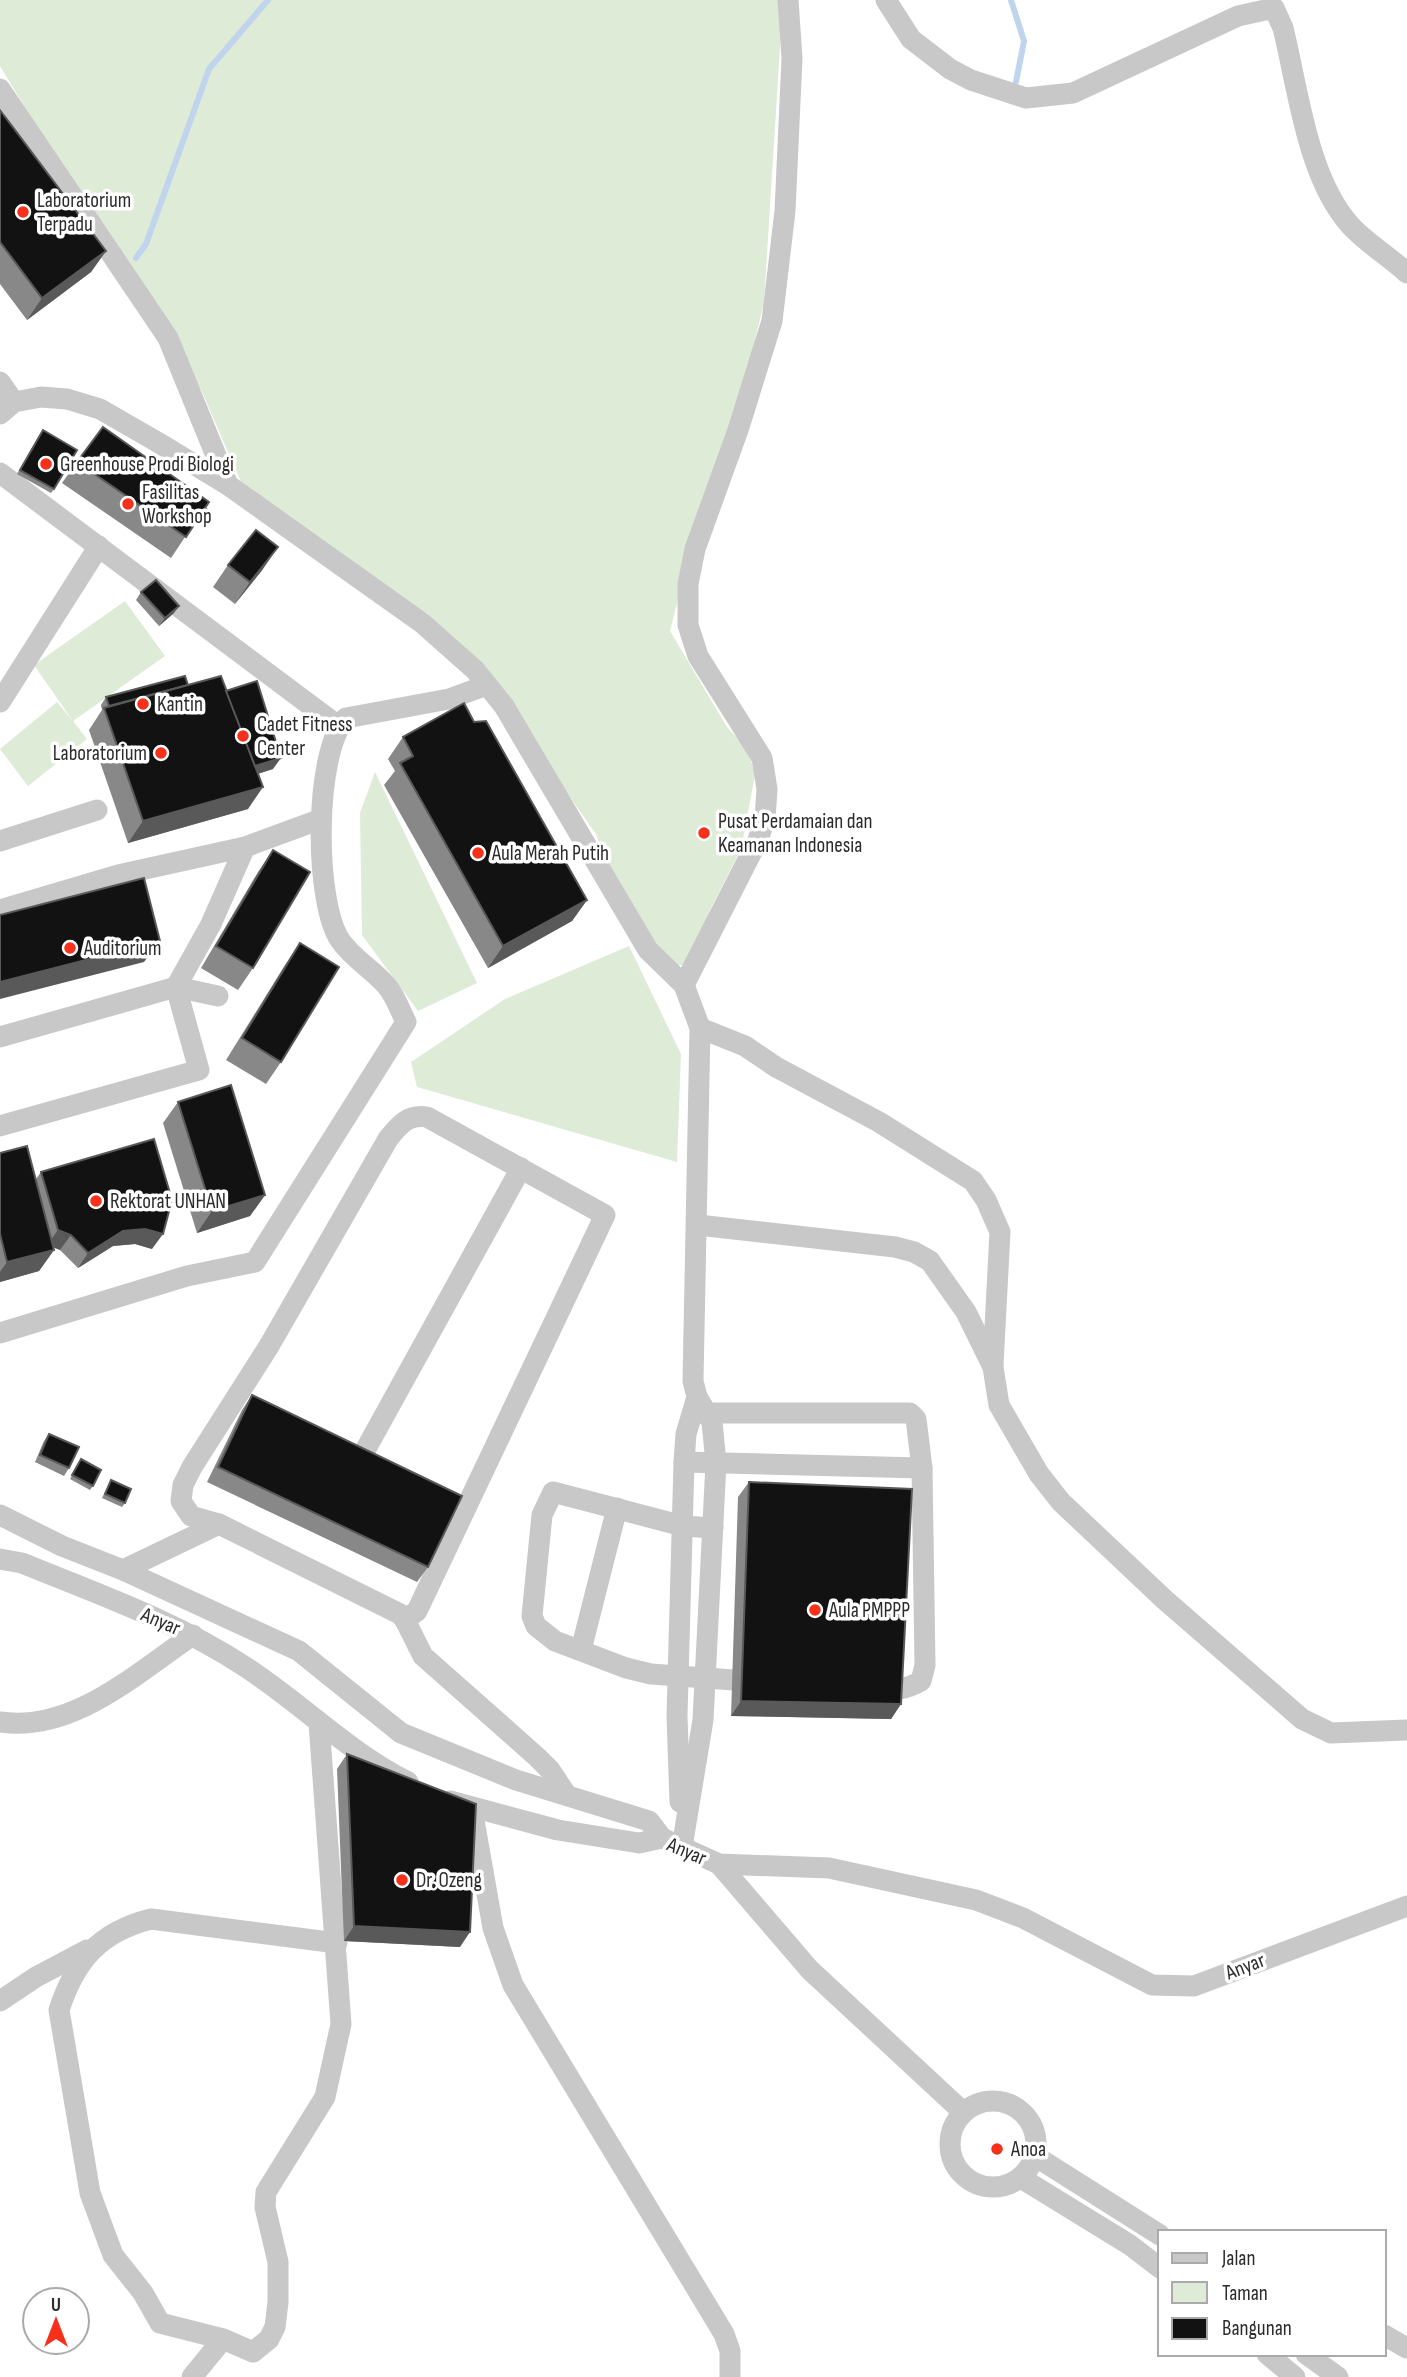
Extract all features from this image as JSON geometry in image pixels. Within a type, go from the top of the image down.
[{"type":"street","points":[[684,985],[758,840],[765,819],[767,789],[762,758],[698,656],[688,625],[688,584],[695,548],[738,430],[772,321],[785,211],[792,58],[788,0]]},
{"type":"street","points":[[886,0],[911,39],[928,54],[971,80],[1026,99],[1073,93],[1238,16],[1274,8],[1283,28],[1319,167],[1334,201],[1350,225],[1407,273]]},
{"type":"street","points":[[0,89],[167,338],[228,485]]},
{"type":"street","points":[[0,383],[7,408],[41,397],[67,399],[100,409],[228,485],[422,623],[475,670],[510,716],[648,950],[684,985],[700,1028],[693,1381],[716,1463],[703,1720],[682,1847]]},
{"type":"street","points":[[0,473],[338,726]]},
{"type":"street","points":[[0,702],[99,546]]},
{"type":"street","points":[[0,1333],[187,1276],[256,1262],[406,1022],[387,985],[340,939],[323,874],[321,819],[338,726],[346,718],[449,699],[487,685]]},
{"type":"street","points":[[0,841],[97,810]]},
{"type":"street","points":[[0,911],[118,875],[245,847],[321,819]]},
{"type":"street","points":[[0,1126],[200,1070],[176,987],[211,924],[245,847]]},
{"type":"street","points":[[0,1037],[176,987],[218,996]]},
{"type":"street","points":[[700,1028],[745,1046],[776,1067],[879,1122],[973,1181],[986,1200],[1000,1232],[993,1367],[999,1405],[1039,1474],[1061,1502],[1302,1719],[1331,1733],[1407,1730]]},
{"type":"street","points":[[405,1620],[417,1611],[457,1507],[605,1215],[427,1116],[411,1118],[400,1125],[388,1139],[238,1396],[206,1442],[183,1485],[181,1501],[191,1516],[219,1524],[400,1614],[423,1656],[544,1763],[565,1794]]},
{"type":"street","points":[[362,1456],[521,1168]]},
{"type":"street","points":[[698,1225],[914,1252],[930,1261],[966,1312],[993,1367]]},
{"type":"street","points":[[238,1396],[262,1408]]},
{"type":"street","points":[[682,1847],[677,1716],[684,1462],[699,1408]]},
{"type":"street","points":[[699,1408],[910,1413],[916,1419],[922,1468],[925,1665],[921,1681],[899,1691],[858,1688]]},
{"type":"street","points":[[340,1446],[384,1468]]},
{"type":"street","points":[[684,1462],[922,1468]]},
{"type":"street","points":[[713,1528],[683,1526],[553,1492],[542,1515],[532,1616],[536,1626],[555,1641],[626,1668],[680,1677],[775,1682]]},
{"type":"street","points":[[581,1650],[617,1508]]},
{"type":"street","name":"Anyar","points":[[0,1515],[62,1546],[123,1570],[299,1651],[401,1733],[516,1780],[565,1794],[655,1829],[682,1847],[719,1864],[829,1868],[976,1900],[1023,1918],[1141,1980],[1168,1987],[1194,1986],[1407,1906]]},
{"type":"street","points":[[123,1570],[219,1524]]},
{"type":"street","name":"Anyar","points":[[0,1559],[22,1563],[193,1635],[281,1690],[319,1723],[393,1774],[430,1793],[472,1809],[558,1830],[639,1843],[655,1829]]},
{"type":"street","points":[[0,1722],[20,1725],[72,1714],[193,1635]]},
{"type":"street","points":[[92,1947],[69,1983],[60,2010],[90,2193],[113,2255],[143,2293],[160,2323],[223,2339],[253,2352],[268,2339],[275,2327],[278,2262],[265,2207],[266,2192],[324,2097],[341,2024],[319,1723]]},
{"type":"street","points":[[472,1809],[492,1928],[513,1985],[724,2334],[730,2351],[730,2377]]},
{"type":"street","points":[[719,1864],[810,1970],[963,2112]]},
{"type":"street","points":[[0,2001],[36,1976],[126,1926],[150,1919],[337,1943]]},
{"type":"street","points":[[993,2101],[1009,2104],[1022,2112],[1035,2132],[1035,2156],[1021,2178],[1008,2186],[986,2187],[965,2178],[955,2167],[950,2153],[950,2138],[954,2124],[963,2112],[977,2104],[993,2101]]},
{"type":"street","points":[[1035,2156],[1158,2234]]},
{"type":"street","points":[[1021,2178],[1130,2245],[1158,2266]]},
{"type":"street","points":[[1386,2336],[1407,2348]]},
{"type":"street","points":[[192,2377],[223,2339]]},
{"type":"street","points":[[1269,2356],[1295,2377]]},
{"type":"street","points":[[1309,2356],[1338,2377]]},
{"type":"green space","points":[[0,0],[783,0],[764,302],[727,460],[697,524],[670,631],[727,727],[748,750],[755,775],[741,849],[710,910],[690,965],[673,965],[623,908],[596,834],[479,669],[427,613],[402,602],[244,489],[202,392],[159,317],[66,175],[0,66]]},
{"type":"green space","points":[[125,601],[165,656],[73,721],[34,665]]},
{"type":"green space","points":[[57,702],[87,739],[28,786],[0,749]]},
{"type":"green space","points":[[375,772],[477,983],[418,1011],[362,935],[360,813]]},
{"type":"green space","points":[[629,946],[681,1054],[677,1162],[417,1087],[411,1062],[505,999]]},
{"type":"building","points":[[0,110],[106,251],[42,298],[0,242]]},
{"type":"building","points":[[103,427],[209,502],[186,537],[77,462]]},
{"type":"building","name":"Greenhouse Prodi Biologi","points":[[43,430],[77,450],[54,489],[20,470]]},
{"type":"building","points":[[205,508],[211,512],[204,523],[198,518]]},
{"type":"building","points":[[256,530],[278,547],[250,582],[228,565]]},
{"type":"building","points":[[156,580],[179,606],[165,618],[141,592]]},
{"type":"building","points":[[185,676],[188,685],[109,706],[106,697]]},
{"type":"building","name":"Laboratorium","points":[[221,676],[263,787],[143,821],[104,708]]},
{"type":"building","points":[[257,681],[281,758],[255,766],[226,691]]},
{"type":"building","name":"Aula Merah Putih","points":[[464,703],[474,722],[486,721],[587,900],[503,946],[400,763],[413,756],[403,737]]},
{"type":"building","points":[[273,850],[310,872],[253,968],[216,946]]},
{"type":"building","name":"Auditorium","points":[[144,878],[160,941],[0,982],[0,915]]},
{"type":"building","points":[[300,943],[339,967],[281,1062],[242,1038]]},
{"type":"building","points":[[231,1085],[265,1195],[212,1211],[178,1102]]},
{"type":"building","name":"Rektorat UNHAN","points":[[154,1139],[172,1200],[163,1234],[145,1229],[123,1231],[88,1253],[71,1235],[58,1230],[41,1172]]},
{"type":"building","points":[[27,1146],[54,1250],[7,1262],[0,1234],[0,1153]]},
{"type":"building","points":[[252,1395],[462,1496],[428,1567],[218,1467]]},
{"type":"building","points":[[49,1434],[79,1447],[69,1468],[40,1455]]},
{"type":"building","points":[[81,1459],[101,1470],[93,1486],[72,1475]]},
{"type":"building","points":[[111,1480],[131,1489],[125,1503],[105,1494]]},
{"type":"building","name":"Aula PMPPP","points":[[749,1482],[912,1489],[901,1704],[741,1701]]},
{"type":"building","name":"Dr. Ozeng","points":[[347,1754],[476,1804],[470,1932],[354,1926]]},
{"type":"waterway","points":[[136,258],[146,244],[209,69],[268,0]]},
{"type":"waterway","points":[[1011,0],[1024,41],[1016,82]]},
{"type":"place","name":"Laboratorium Terpadu","points":[[23,212]]},
{"type":"place","name":"Greenhouse Prodi Biologi","points":[[46,464]]},
{"type":"place","name":"Fasilitas Workshop","points":[[128,504]]},
{"type":"place","name":"Kantin","points":[[143,704]]},
{"type":"place","name":"Cadet Fitness Center","points":[[243,736]]},
{"type":"place","name":"Laboratorium","points":[[161,753]]},
{"type":"place","name":"Pusat Perdamaian dan Keamanan Indonesia","points":[[704,833]]},
{"type":"place","name":"Aula Merah Putih","points":[[478,853]]},
{"type":"place","name":"Auditorium","points":[[70,948]]},
{"type":"place","name":"Rektorat UNHAN","points":[[96,1201]]},
{"type":"place","name":"Aula PMPPP","points":[[815,1610]]},
{"type":"place","name":"Dr. Ozeng","points":[[402,1880]]},
{"type":"place","name":"Anoa","points":[[997,2149]]}]
